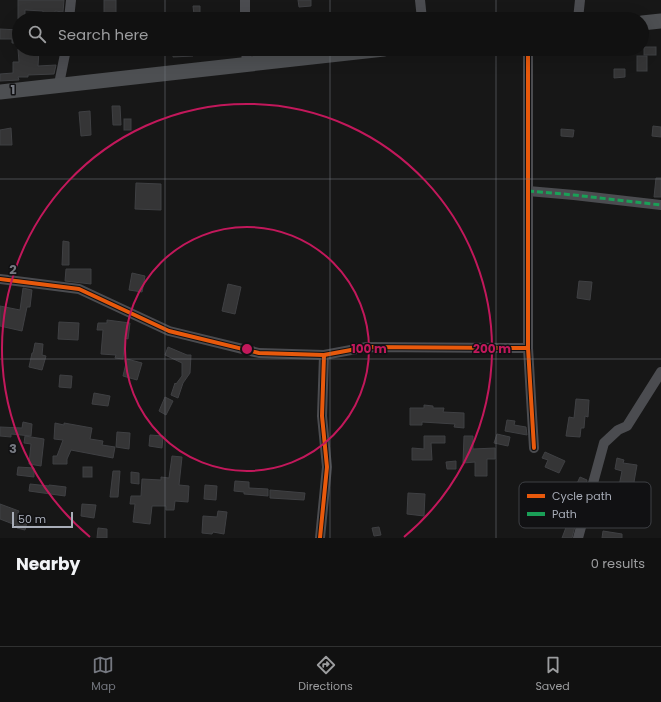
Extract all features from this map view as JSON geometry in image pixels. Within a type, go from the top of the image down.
[{"type":"main road","points":[[649,22],[661,21]]},
{"type":"main road","points":[[0,92],[247,56]]},
{"type":"street","points":[[70,12],[71,0]]},
{"type":"street","points":[[245,0],[245,12]]},
{"type":"street","points":[[420,0],[421,12]]},
{"type":"street","points":[[579,12],[580,0]]},
{"type":"street","points":[[59,84],[65,56]]},
{"type":"street","points":[[528,56],[528,348],[534,448]]},
{"type":"street","points":[[528,191],[588,196],[661,205]]},
{"type":"street","points":[[0,279],[79,289],[169,331],[259,353],[324,356],[367,347],[528,348]]},
{"type":"street","points":[[320,538],[327,467],[322,416],[324,356]]},
{"type":"street","points":[[593,482],[604,443],[618,430],[628,426],[661,372]]},
{"type":"street","points":[[578,538],[581,528]]},
{"type":"building","points":[[18,0],[64,0],[63,12],[25,10],[25,12],[18,12]]},
{"type":"building","points":[[104,0],[116,0],[116,12],[104,12]]},
{"type":"building","points":[[298,0],[311,0],[311,6],[299,7]]},
{"type":"building","points":[[193,6],[200,6],[200,12],[194,12]]},
{"type":"building","points":[[0,29],[12,30],[12,39],[0,39]]},
{"type":"building","points":[[649,47],[656,47],[656,55],[649,55]]},
{"type":"building","points":[[19,56],[39,56],[38,66],[56,65],[54,74],[28,75],[28,77],[18,77],[19,80],[0,81],[0,74],[13,73],[13,62],[19,62]]},
{"type":"building","points":[[637,56],[647,56],[647,71],[637,71]]},
{"type":"building","points":[[614,69],[625,69],[625,77],[614,78]]},
{"type":"building","points":[[112,106],[120,106],[121,125],[113,125]]},
{"type":"building","points":[[90,111],[91,135],[81,136],[79,112]]},
{"type":"building","points":[[124,119],[131,119],[131,130],[124,130]]},
{"type":"building","points":[[653,126],[661,127],[661,137],[652,136]]},
{"type":"building","points":[[11,128],[12,145],[0,145],[0,130]]},
{"type":"building","points":[[561,129],[574,130],[573,137],[561,136]]},
{"type":"building","points":[[656,178],[661,178],[661,197],[654,197]]},
{"type":"building","points":[[136,183],[161,184],[161,210],[135,209]]},
{"type":"building","points":[[63,241],[69,242],[69,265],[62,265]]},
{"type":"building","points":[[66,269],[91,269],[91,284],[65,281]]},
{"type":"building","points":[[132,273],[145,276],[142,292],[129,290]]},
{"type":"building","points":[[579,281],[592,282],[590,300],[577,298]]},
{"type":"building","points":[[228,284],[241,287],[235,314],[222,311]]},
{"type":"building","points":[[23,288],[32,290],[30,307],[27,307],[22,331],[0,326],[0,306],[20,310]]},
{"type":"building","points":[[107,320],[130,323],[128,339],[125,338],[123,359],[115,358],[116,355],[101,354],[103,330],[97,330],[98,323],[107,323]]},
{"type":"building","points":[[59,322],[79,323],[78,340],[58,339]]},
{"type":"building","points":[[35,343],[43,344],[42,355],[46,356],[42,370],[29,367]]},
{"type":"building","points":[[168,347],[187,355],[191,355],[190,373],[183,383],[178,398],[171,395],[175,383],[176,384],[182,376],[182,363],[165,355]]},
{"type":"building","points":[[127,359],[142,363],[137,380],[123,376]]},
{"type":"building","points":[[60,375],[72,376],[71,388],[59,387]]},
{"type":"building","points":[[94,393],[110,396],[108,406],[92,404]]},
{"type":"building","points":[[165,397],[173,401],[166,415],[159,411]]},
{"type":"building","points":[[576,399],[589,400],[588,417],[585,416],[584,428],[581,428],[580,437],[566,436],[569,417],[574,418]]},
{"type":"building","points":[[424,405],[433,406],[433,408],[444,408],[443,412],[464,413],[464,428],[454,427],[455,424],[422,422],[422,425],[410,425],[410,408],[424,408]]},
{"type":"building","points":[[507,420],[515,421],[514,425],[526,427],[527,435],[505,431]]},
{"type":"building","points":[[23,422],[32,424],[31,436],[11,434],[11,437],[0,436],[0,427],[22,428]]},
{"type":"building","points":[[55,423],[64,425],[64,423],[92,428],[90,439],[103,441],[102,445],[115,447],[113,458],[71,450],[67,459],[67,464],[53,464],[53,456],[57,456],[63,440],[54,439]]},
{"type":"building","points":[[117,432],[130,433],[129,449],[116,447]]},
{"type":"building","points":[[497,434],[510,437],[508,446],[494,443]]},
{"type":"building","points":[[150,435],[163,436],[162,448],[149,446]]},
{"type":"building","points":[[25,436],[44,439],[41,466],[29,464],[31,444],[24,443]]},
{"type":"building","points":[[424,436],[445,436],[445,443],[431,443],[432,460],[412,460],[412,448],[424,449]]},
{"type":"building","points":[[464,436],[473,436],[473,449],[495,448],[495,459],[487,459],[487,476],[475,476],[475,462],[463,463]]},
{"type":"building","points":[[545,452],[565,461],[559,473],[545,467],[548,460],[542,458]]},
{"type":"building","points":[[172,456],[182,457],[179,485],[189,486],[188,502],[175,501],[174,510],[166,510],[166,506],[152,506],[150,524],[133,522],[135,504],[130,504],[131,496],[141,496],[142,479],[161,480],[161,477],[169,478]]},
{"type":"building","points":[[617,458],[624,460],[623,463],[637,465],[634,482],[620,482],[622,471],[615,469]]},
{"type":"building","points":[[456,461],[456,469],[447,469],[446,462]]},
{"type":"building","points":[[18,467],[34,468],[34,477],[17,475]]},
{"type":"building","points":[[83,467],[92,467],[92,477],[83,477]]},
{"type":"building","points":[[113,471],[120,471],[118,497],[110,497]]},
{"type":"building","points":[[131,472],[139,473],[139,484],[131,483]]},
{"type":"building","points":[[580,477],[587,480],[586,482],[578,482]]},
{"type":"building","points":[[235,481],[249,482],[249,488],[268,489],[268,496],[244,494],[244,492],[234,491]]},
{"type":"building","points":[[30,484],[66,487],[65,496],[29,491]]},
{"type":"building","points":[[205,485],[217,486],[216,500],[204,499]]},
{"type":"building","points":[[270,490],[305,493],[304,500],[270,498]]},
{"type":"building","points":[[408,493],[425,494],[424,516],[407,514]]},
{"type":"building","points":[[0,504],[19,511],[17,515],[28,518],[25,530],[17,528],[18,526],[0,519]]},
{"type":"building","points":[[82,504],[96,505],[94,518],[81,516]]},
{"type":"building","points":[[218,511],[227,512],[224,534],[213,532],[212,534],[202,533],[203,516],[217,517]]},
{"type":"building","points":[[379,527],[381,535],[374,536],[372,528]]},
{"type":"building","points":[[98,528],[107,529],[107,538],[97,538]]},
{"type":"building","points":[[566,528],[575,528],[572,538],[562,538]]},
{"type":"building","points":[[603,531],[622,534],[622,538],[602,538]]},
{"type":"marked path","points":[[528,191],[661,205]]},
{"type":"cycle path","points":[[528,56],[528,348],[534,448]]},
{"type":"cycle path","points":[[0,279],[79,289],[169,331],[259,353],[324,355]]},
{"type":"cycle path","points":[[320,538],[327,467],[322,416],[324,355],[367,347],[528,348]]}]
